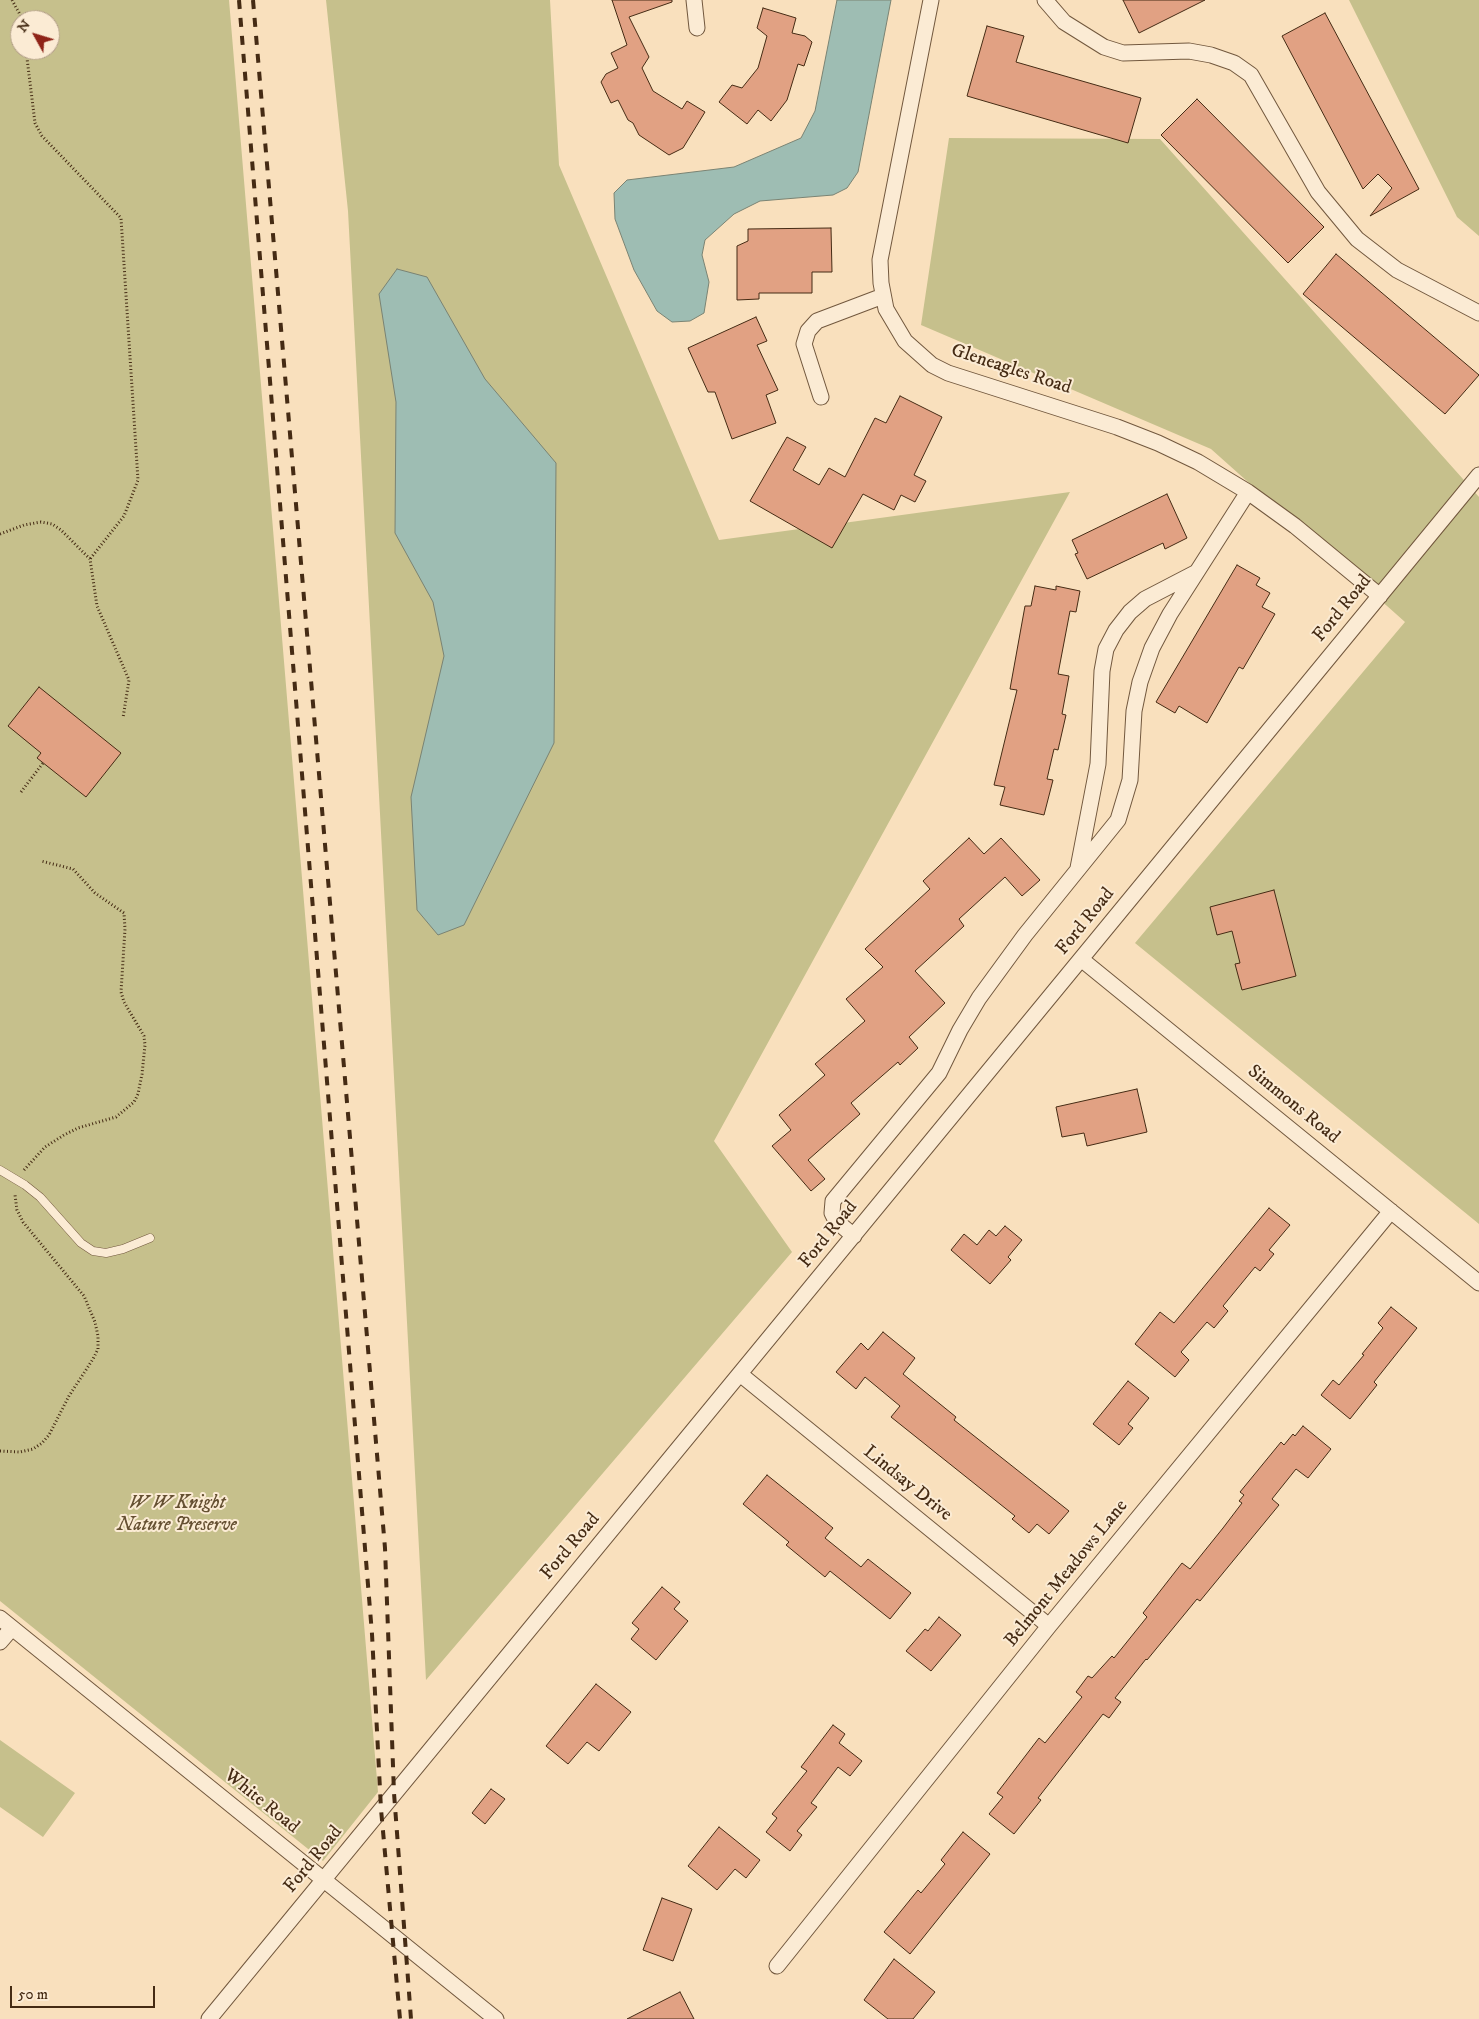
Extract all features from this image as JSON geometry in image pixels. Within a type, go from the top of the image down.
[{"type":"street","points":[[694,0],[697,28]]},
{"type":"street","name":"Gleneagles Road","points":[[931,0],[880,260],[886,309],[905,341],[932,365],[970,380],[1158,442],[1198,462],[1248,492],[1296,526],[1380,596]]},
{"type":"street","points":[[1045,0],[1064,22],[1104,47],[1123,53],[1189,51],[1211,55],[1234,63],[1250,75],[1318,192],[1356,239],[1397,270],[1479,313]]},
{"type":"street","points":[[821,397],[804,344],[808,331],[817,321],[883,296]]},
{"type":"street","name":"Ford Road","points":[[209,2019],[1479,475]]},
{"type":"street","points":[[854,1236],[836,1221],[832,1213],[833,1201],[938,1074],[960,1030],[979,998],[1118,820],[1130,780],[1134,711],[1140,682],[1152,648],[1170,614],[1248,492]]},
{"type":"street","points":[[1077,872],[1098,764],[1102,671],[1106,649],[1116,630],[1130,612],[1145,599],[1197,572]]},
{"type":"street","name":"Simmons Road","points":[[1081,959],[1479,1283]]},
{"type":"street","name":"Belmont Meadows Lane","points":[[777,1966],[1049,1626],[1391,1211]]},
{"type":"street","name":"Lindsay Drive","points":[[740,1374],[1049,1626]]},
{"type":"street","points":[[0,1642],[6,1623]]},
{"type":"street","name":"White Road","points":[[6,1623],[496,2019]]},
{"type":"lane","points":[[0,1170],[40,1197],[81,1243],[93,1251],[106,1253],[123,1249],[150,1238]]},
{"type":"path","points":[[27,60],[35,123],[42,136],[122,218],[138,480],[124,516],[90,559]]},
{"type":"path","points":[[0,534],[24,525],[41,522],[52,524],[61,530],[90,559],[97,606],[129,680],[123,718]]},
{"type":"path","points":[[21,792],[43,763]]},
{"type":"path","points":[[0,1451],[20,1452],[33,1450],[42,1443],[49,1435],[69,1396],[98,1348],[95,1322],[84,1296],[23,1222],[17,1210],[15,1197],[18,1181],[22,1172],[45,1147],[78,1128],[116,1117],[134,1102],[138,1094],[142,1074],[145,1045],[144,1036],[124,1002],[121,992],[125,929],[124,913],[96,892],[73,869],[41,861]]},
{"type":"green space","name":"W W Knight Nature Preserve","points":[[0,0],[229,0],[378,1792],[323,1861],[0,1601]]},
{"type":"green space","points":[[326,0],[550,0],[559,165],[719,540],[1070,492],[714,1141],[792,1252],[426,1680],[348,211]]},
{"type":"green space","points":[[1349,0],[1479,0],[1479,236],[1457,217]]},
{"type":"green space","points":[[949,138],[1160,139],[1479,497],[1479,1224],[1135,943],[1405,622],[1211,449],[921,325]]},
{"type":"green space","points":[[0,1740],[75,1793],[43,1837],[0,1807]]},
{"type":"water","points":[[837,0],[891,0],[858,172],[847,188],[833,195],[760,201],[734,214],[705,240],[702,255],[709,282],[704,313],[690,321],[672,322],[657,311],[634,270],[615,219],[614,193],[627,180],[734,167],[801,138],[815,111]]},
{"type":"water","points":[[397,269],[427,277],[485,379],[556,463],[554,743],[464,925],[438,935],[417,910],[411,797],[444,656],[433,602],[395,533],[396,402],[379,294]]},
{"type":"building","points":[[612,0],[672,0],[672,2],[629,17],[649,57],[642,68],[653,91],[682,109],[687,101],[705,112],[683,148],[669,155],[639,135],[633,123],[628,120],[618,100],[611,103],[601,82],[606,74],[618,68],[611,53],[627,45]]},
{"type":"building","points":[[1123,0],[1205,0],[1139,33]]},
{"type":"building","points":[[763,8],[796,18],[792,33],[805,36],[812,42],[804,66],[798,64],[787,100],[771,121],[758,110],[747,124],[719,102],[732,85],[742,88],[758,68],[767,36],[757,28]]},
{"type":"building","points":[[1325,13],[1419,189],[1370,216],[1392,188],[1378,174],[1363,189],[1282,36]]},
{"type":"building","points":[[987,26],[1024,36],[1016,62],[1141,98],[1128,143],[967,96]]},
{"type":"building","points":[[1197,99],[1324,227],[1288,263],[1161,135]]},
{"type":"building","points":[[831,228],[832,272],[812,272],[812,293],[759,293],[759,299],[737,300],[737,246],[748,241],[748,229]]},
{"type":"building","points":[[1336,254],[1479,375],[1445,414],[1303,294]]},
{"type":"building","points":[[756,317],[767,341],[757,345],[778,390],[766,395],[776,423],[732,439],[715,392],[708,392],[688,348]]},
{"type":"building","points":[[900,396],[942,417],[914,475],[926,481],[915,502],[901,495],[894,510],[863,494],[832,548],[750,501],[787,437],[806,447],[793,470],[819,485],[829,468],[845,477],[875,418],[886,423]]},
{"type":"building","points":[[1167,494],[1187,538],[1165,549],[1163,543],[1087,579],[1075,554],[1078,553],[1072,540]]},
{"type":"building","points":[[1237,565],[1260,578],[1256,585],[1270,593],[1262,607],[1275,614],[1243,669],[1239,667],[1207,723],[1179,706],[1175,713],[1156,702]]},
{"type":"building","points":[[1035,586],[1056,590],[1056,586],[1080,591],[1076,612],[1070,611],[1058,674],[1069,676],[1062,714],[1066,715],[1058,750],[1054,749],[1047,779],[1053,780],[1044,815],[1000,805],[1005,787],[994,785],[1017,690],[1010,689],[1025,606],[1031,606]]},
{"type":"building","points":[[39,687],[121,753],[86,797],[37,758],[41,753],[8,726]]},
{"type":"building","points":[[969,838],[984,854],[1001,838],[1040,880],[1022,896],[1005,877],[959,919],[964,926],[915,971],[945,1003],[909,1037],[918,1048],[900,1065],[898,1062],[851,1103],[860,1114],[808,1160],[825,1179],[811,1191],[772,1146],[791,1130],[779,1115],[825,1075],[815,1064],[865,1021],[846,999],[883,967],[865,949],[930,889],[923,881]]},
{"type":"building","points":[[1274,890],[1296,976],[1242,990],[1235,964],[1240,963],[1232,931],[1217,935],[1210,907]]},
{"type":"building","points":[[1137,1089],[1147,1132],[1087,1146],[1084,1133],[1062,1137],[1056,1107]]},
{"type":"building","points":[[1269,1208],[1290,1225],[1269,1250],[1274,1254],[1260,1271],[1255,1267],[1223,1306],[1228,1311],[1214,1328],[1207,1322],[1181,1352],[1189,1360],[1175,1377],[1135,1344],[1160,1312],[1174,1323]]},
{"type":"building","points":[[1005,1226],[1022,1240],[1008,1257],[1011,1260],[990,1284],[951,1250],[964,1234],[977,1245],[989,1230],[996,1236]]},
{"type":"building","points":[[1391,1307],[1417,1328],[1374,1382],[1377,1385],[1350,1419],[1321,1395],[1333,1380],[1339,1385],[1364,1355],[1362,1354],[1383,1328],[1378,1323]]},
{"type":"building","points":[[883,1332],[915,1358],[903,1374],[956,1417],[954,1420],[1069,1511],[1049,1534],[1037,1524],[1029,1533],[1012,1519],[1015,1516],[891,1417],[900,1406],[865,1377],[856,1389],[836,1372],[861,1343],[868,1350]]},
{"type":"building","points":[[1128,1381],[1149,1398],[1128,1424],[1133,1428],[1119,1445],[1093,1424]]},
{"type":"building","points":[[1303,1426],[1331,1449],[1308,1478],[1296,1469],[1272,1499],[1279,1505],[1200,1601],[1197,1599],[1146,1659],[1115,1698],[1121,1702],[1109,1718],[1103,1714],[1038,1798],[1041,1800],[1014,1834],[989,1814],[1003,1797],[997,1793],[1039,1738],[1045,1743],[1082,1697],[1076,1692],[1088,1676],[1092,1678],[1112,1656],[1114,1658],[1147,1617],[1143,1613],[1182,1563],[1190,1569],[1242,1503],[1239,1501],[1244,1495],[1240,1492],[1281,1442],[1284,1445]]},
{"type":"building","points":[[767,1475],[833,1528],[825,1538],[861,1567],[868,1559],[911,1593],[890,1619],[830,1571],[825,1577],[786,1545],[789,1542],[743,1504]]},
{"type":"building","points":[[662,1587],[680,1602],[674,1609],[688,1621],[656,1660],[631,1639],[639,1629],[632,1623]]},
{"type":"building","points":[[939,1617],[961,1635],[931,1671],[906,1651],[925,1629],[928,1631]]},
{"type":"building","points":[[596,1684],[631,1712],[599,1751],[587,1742],[568,1764],[546,1746]]},
{"type":"building","points":[[833,1725],[845,1734],[839,1743],[862,1761],[850,1776],[838,1767],[811,1803],[817,1807],[797,1831],[802,1835],[790,1851],[766,1832],[777,1818],[772,1814],[807,1771],[801,1767]]},
{"type":"building","points":[[491,1789],[505,1799],[485,1824],[472,1813]]},
{"type":"building","points":[[719,1827],[760,1860],[746,1878],[735,1869],[717,1890],[688,1866]]},
{"type":"building","points":[[963,1832],[990,1854],[910,1954],[884,1932],[918,1890],[921,1893],[945,1864],[941,1860]]},
{"type":"building","points":[[662,1898],[692,1909],[673,1961],[643,1950]]},
{"type":"building","points":[[894,1959],[935,1992],[913,2019],[888,2019],[864,2000]]},
{"type":"building","points":[[680,1992],[694,2019],[627,2019]]},
{"type":"railway","points":[[239,0],[372,1634],[381,1809],[400,2019]]},
{"type":"railway","points":[[253,0],[385,1548],[394,1793],[411,2019]]}]
